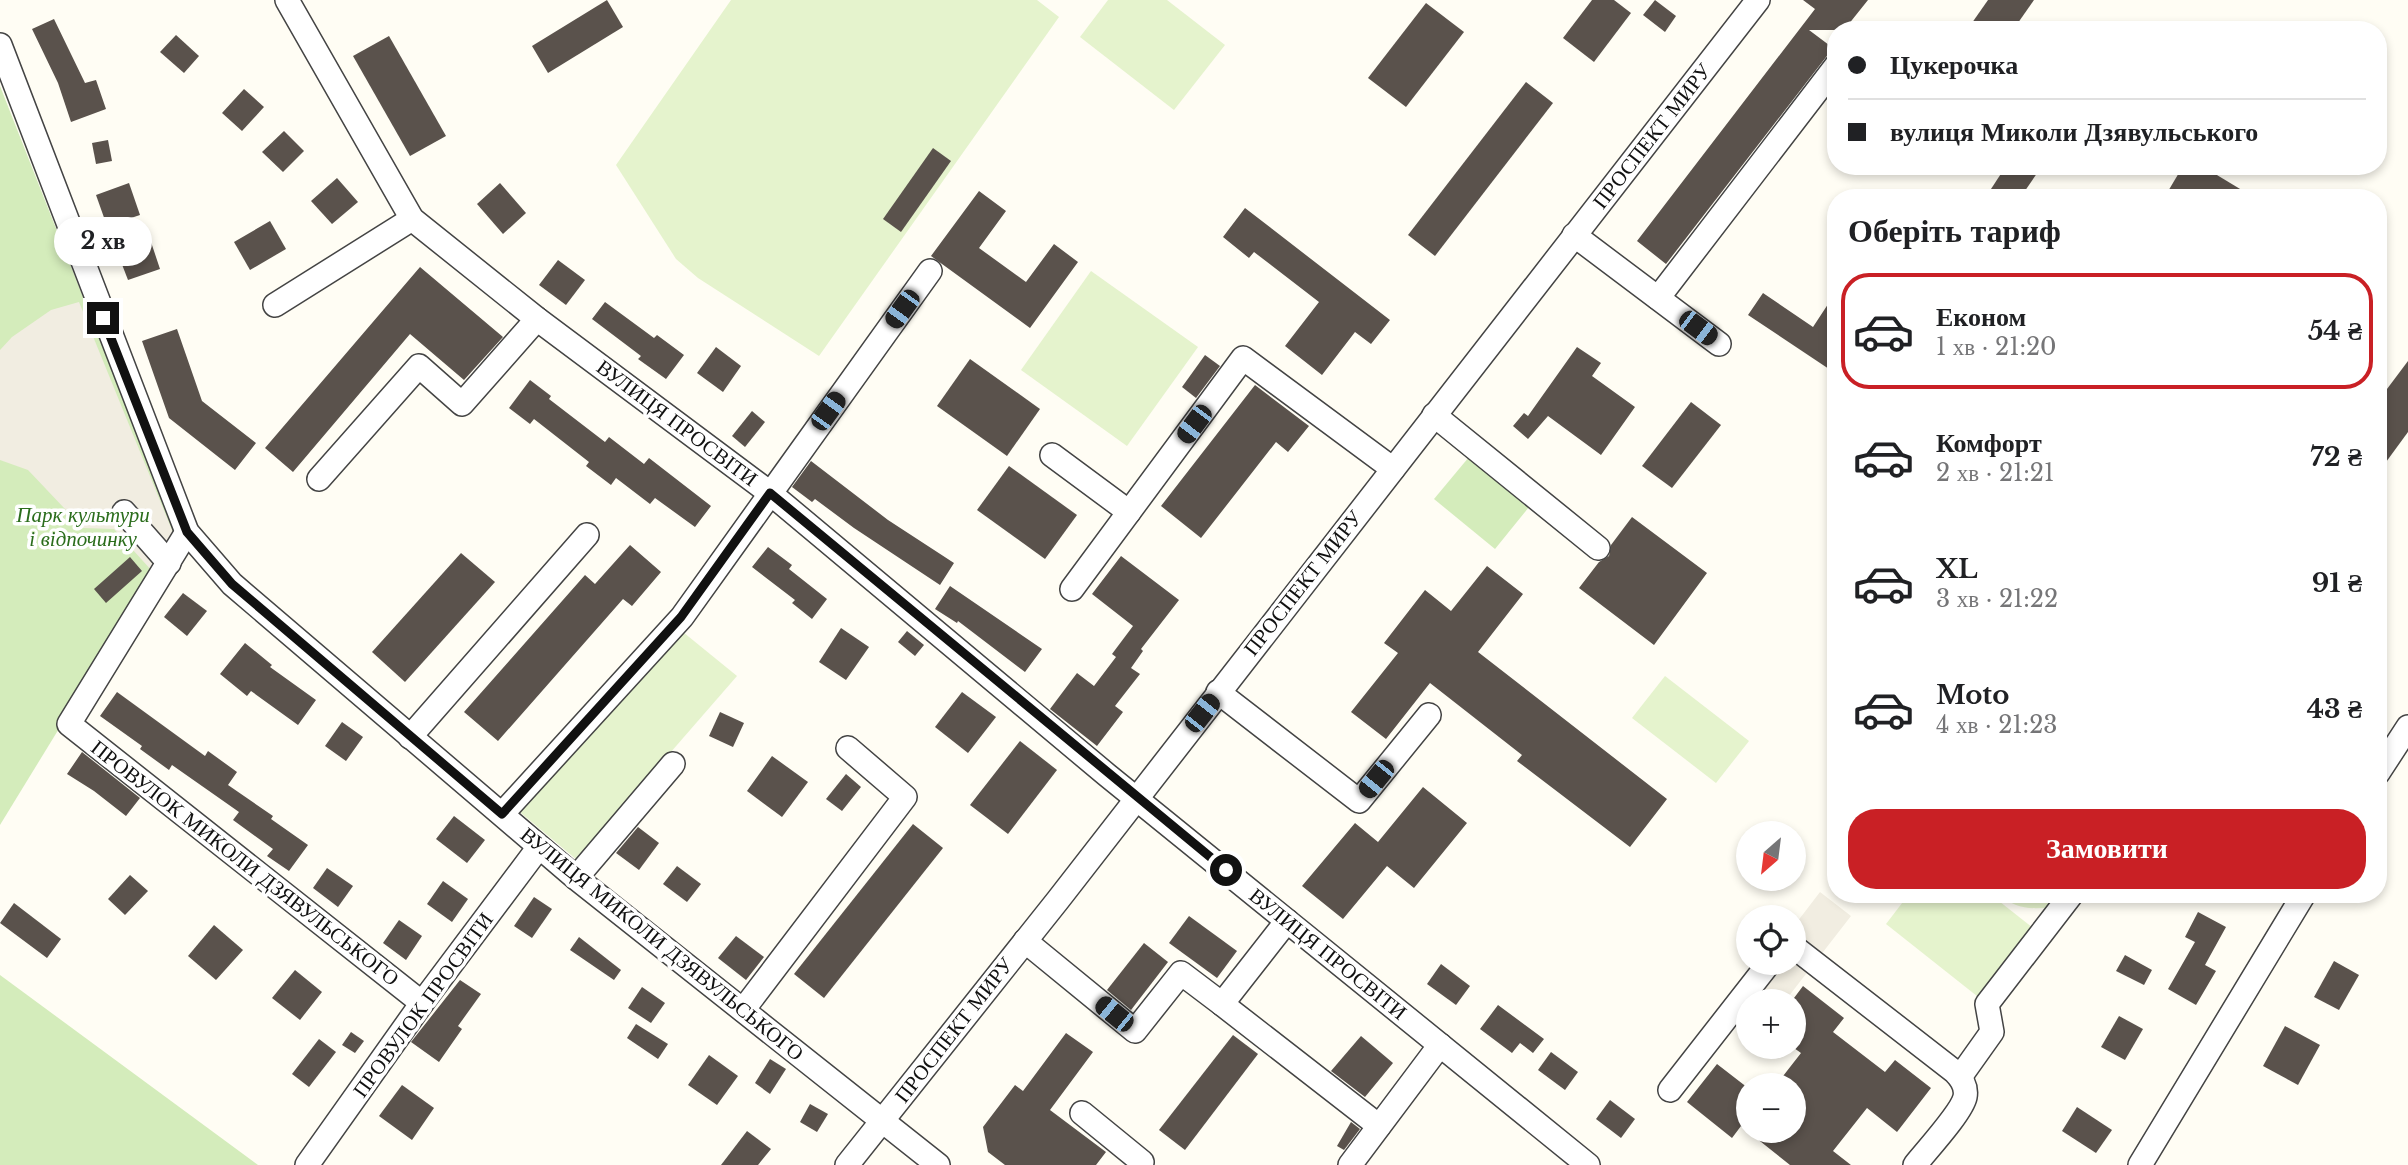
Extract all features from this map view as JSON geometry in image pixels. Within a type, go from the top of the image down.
[{"type":"street","name":"ВУЛИЦЯ ПРОСВІТИ","points":[[287,0],[412,219],[537,319],[770,493],[1136,798],[1588,1165]]},
{"type":"street","name":"ПРОСПЕКТ МИРУ","points":[[847,1165],[1025,941],[1758,0]]},
{"type":"street","name":"ВУЛИЦЯ МИКОЛИ ДЗЯВУЛЬСЬКОГО","points":[[0,45],[187,532],[232,584],[539,847],[938,1165]]},
{"type":"street","points":[[1658,298],[1827,78]]},
{"type":"street","points":[[275,305],[412,219]]},
{"type":"street","points":[[1574,235],[1718,344]]},
{"type":"street","points":[[502,814],[681,617],[930,271]]},
{"type":"street","points":[[320,478],[419,366],[463,404],[537,319]]},
{"type":"street","points":[[1072,589],[1243,358],[1392,469]]},
{"type":"street","points":[[1434,415],[1598,548]]},
{"type":"street","points":[[1052,456],[1129,512]]},
{"type":"street","points":[[124,512],[169,563],[187,532]]},
{"type":"street","points":[[410,737],[587,536]]},
{"type":"street","name":"ПРОВУЛОК МИКОЛИ ДЗЯВУЛЬСЬКОГО","points":[[169,563],[69,724],[422,1003]]},
{"type":"street","points":[[1218,692],[1359,801],[1429,715]]},
{"type":"street","points":[[2387,759],[2408,727]]},
{"type":"street","points":[[743,1010],[905,797],[848,748]]},
{"type":"street","points":[[576,878],[673,764]]},
{"type":"street","name":"ПРОВУЛОК ПРОСВІТИ","points":[[307,1165],[422,1003],[539,847]]},
{"type":"street","points":[[1960,1077],[1992,1032],[1987,1004],[2065,903]]},
{"type":"street","points":[[2140,1165],[2299,903]]},
{"type":"street","points":[[1222,1004],[1287,920]]},
{"type":"street","points":[[1025,941],[1135,1031],[1181,974],[1379,1126]]},
{"type":"street","points":[[1806,956],[1960,1077],[1965,1089],[1963,1102],[1915,1165]]},
{"type":"street","points":[[1670,1090],[1760,975]]},
{"type":"street","points":[[1350,1165],[1440,1045]]},
{"type":"street","points":[[1082,1113],[1142,1163],[1140,1165]]},
{"type":"green space","points":[[731,0],[1037,0],[1059,17],[819,356],[698,278],[676,259],[616,165]]},
{"type":"green space","points":[[1108,0],[1167,0],[1225,45],[1174,110],[1080,37]]},
{"type":"green space","name":"Парк культури і відпочинку","points":[[0,86],[177,536],[0,825]]},
{"type":"green space","points":[[1091,271],[1198,347],[1127,446],[1021,370]]},
{"type":"green space","points":[[1469,457],[1529,507],[1495,549],[1434,499]]},
{"type":"green space","points":[[678,628],[737,676],[577,860],[521,813],[522,798]]},
{"type":"green space","points":[[1665,676],[1749,741],[1716,783],[1632,718]]},
{"type":"green space","points":[[1902,903],[2001,903],[2042,935],[1987,1004],[1886,924]]},
{"type":"green space","points":[[2012,903],[2052,903],[2050,907],[2036,908]]},
{"type":"green space","points":[[0,975],[258,1165],[0,1165]]},
{"type":"shaded area","points":[[79,302],[174,535],[152,571],[114,529],[83,528],[28,470],[0,460],[0,350],[12,337],[51,310]]},
{"type":"shaded area","points":[[1820,892],[1827,897],[1827,903],[1834,903],[1851,916],[1806,974],[1806,910]]},
{"type":"shaded area","points":[[1757,975],[1805,975],[1794,989],[1746,989]]},
{"type":"building","points":[[607,0],[623,27],[548,73],[532,46]]},
{"type":"building","points":[[1592,0],[1614,0],[1631,13],[1594,62],[1563,38]]},
{"type":"building","points":[[1655,0],[1676,16],[1665,32],[1643,15]]},
{"type":"building","points":[[1803,0],[1868,0],[1851,21],[1827,21],[1827,30],[1809,30],[1827,44],[1827,56],[1666,264],[1637,241],[1815,9]]},
{"type":"building","points":[[1988,0],[2034,0],[2019,21],[1973,21]]},
{"type":"building","points":[[1426,3],[1464,32],[1406,107],[1368,78]]},
{"type":"building","points":[[54,19],[85,83],[96,80],[106,109],[71,122],[58,83],[32,29]]},
{"type":"building","points":[[176,35],[199,56],[184,73],[160,52]]},
{"type":"building","points":[[389,36],[446,136],[410,156],[353,56]]},
{"type":"building","points":[[1526,82],[1553,103],[1435,256],[1408,235]]},
{"type":"building","points":[[244,89],[264,107],[242,131],[222,113]]},
{"type":"building","points":[[284,131],[304,151],[283,172],[262,152]]},
{"type":"building","points":[[108,140],[112,161],[96,164],[92,143]]},
{"type":"building","points":[[933,148],[951,161],[901,232],[883,219]]},
{"type":"building","points":[[2000,175],[2036,175],[2026,189],[1991,189]]},
{"type":"building","points":[[2178,175],[2217,175],[2240,189],[2169,189]]},
{"type":"building","points":[[337,178],[358,202],[332,224],[311,201]]},
{"type":"building","points":[[129,183],[140,215],[107,226],[96,195]]},
{"type":"building","points":[[500,183],[526,213],[503,234],[477,204]]},
{"type":"building","points":[[979,191],[1006,211],[979,248],[1026,282],[1054,244],[1078,262],[1030,328],[931,256]]},
{"type":"building","points":[[1245,208],[1390,320],[1371,344],[1355,332],[1322,375],[1285,346],[1319,302],[1254,252],[1249,258],[1223,237]]},
{"type":"building","points":[[270,221],[286,249],[250,270],[234,242]]},
{"type":"building","points":[[151,242],[160,269],[128,280],[118,254]]},
{"type":"building","points":[[558,260],[585,280],[566,305],[539,285]]},
{"type":"building","points":[[420,267],[503,337],[464,380],[410,334],[293,472],[265,448]]},
{"type":"building","points":[[1763,293],[1813,327],[1827,306],[1827,368],[1748,315]]},
{"type":"building","points":[[605,302],[654,338],[657,335],[684,355],[666,379],[638,359],[641,356],[592,319]]},
{"type":"building","points":[[177,329],[202,401],[256,443],[235,470],[169,418],[142,341]]},
{"type":"building","points":[[716,347],[741,366],[723,392],[697,373]]},
{"type":"building","points":[[1577,347],[1601,363],[1592,376],[1635,407],[1601,455],[1548,416],[1528,439],[1513,426],[1524,413],[1528,416]]},
{"type":"building","points":[[1205,355],[1220,366],[1196,398],[1182,387]]},
{"type":"building","points":[[970,359],[1040,409],[1007,456],[937,406]]},
{"type":"building","points":[[2408,361],[2408,432],[2387,461],[2387,389]]},
{"type":"building","points":[[530,380],[551,396],[549,399],[605,442],[609,437],[644,464],[649,458],[711,506],[695,527],[655,498],[650,504],[616,478],[611,485],[586,466],[589,462],[534,419],[530,424],[509,408]]},
{"type":"building","points":[[1255,385],[1309,426],[1288,452],[1276,442],[1201,538],[1161,506]]},
{"type":"building","points":[[1691,402],[1721,425],[1672,488],[1642,466]]},
{"type":"building","points":[[752,411],[765,422],[745,447],[732,436]]},
{"type":"building","points":[[811,461],[888,520],[954,563],[940,585],[815,499],[812,502],[792,487]]},
{"type":"building","points":[[1009,466],[1077,515],[1045,559],[977,510]]},
{"type":"building","points":[[1632,517],[1707,573],[1654,645],[1579,588],[1599,562],[1609,556],[1611,545]]},
{"type":"building","points":[[630,545],[661,572],[632,606],[623,599],[498,741],[464,712],[585,575],[595,584]]},
{"type":"building","points":[[768,547],[792,565],[789,569],[827,599],[812,619],[792,603],[795,600],[752,567]]},
{"type":"building","points":[[461,553],[495,582],[405,682],[372,652]]},
{"type":"building","points":[[1121,556],[1179,600],[1141,649],[1143,651],[1131,668],[1140,674],[1115,706],[1123,712],[1097,746],[1050,709],[1077,673],[1094,686],[1116,657],[1112,654],[1133,626],[1092,594]]},
{"type":"building","points":[[130,557],[142,571],[106,603],[94,589]]},
{"type":"building","points":[[1487,566],[1523,594],[1478,652],[1667,799],[1630,847],[1517,761],[1522,755],[1430,683],[1386,739],[1351,712],[1398,653],[1384,643],[1425,590],[1451,611]]},
{"type":"building","points":[[950,586],[1042,649],[1025,672],[958,621],[957,623],[935,609]]},
{"type":"building","points":[[183,593],[207,611],[187,636],[164,617]]},
{"type":"building","points":[[841,628],[869,647],[846,680],[819,662]]},
{"type":"building","points":[[907,631],[924,645],[915,656],[898,642]]},
{"type":"building","points":[[245,643],[272,665],[270,667],[316,700],[298,725],[251,691],[247,696],[220,674]]},
{"type":"building","points":[[117,692],[205,756],[208,751],[237,772],[228,785],[273,816],[271,819],[308,845],[289,871],[267,856],[273,849],[233,820],[239,812],[172,765],[169,770],[140,749],[142,746],[100,716]]},
{"type":"building","points":[[962,692],[996,717],[968,753],[935,727]]},
{"type":"building","points":[[720,712],[744,723],[733,747],[709,736]]},
{"type":"building","points":[[342,722],[363,737],[346,761],[325,746]]},
{"type":"building","points":[[1020,741],[1057,770],[1008,834],[970,805]]},
{"type":"building","points":[[82,752],[140,798],[126,816],[67,774]]},
{"type":"building","points":[[772,756],[808,782],[782,817],[747,791]]},
{"type":"building","points":[[846,774],[861,787],[842,811],[826,799]]},
{"type":"building","points":[[1423,787],[1467,823],[1414,888],[1387,866],[1343,919],[1302,886],[1355,823],[1378,842]]},
{"type":"building","points":[[454,816],[485,840],[467,863],[436,839]]},
{"type":"building","points":[[913,824],[943,848],[824,998],[794,974]]},
{"type":"building","points":[[638,827],[659,843],[639,870],[616,853]]},
{"type":"building","points":[[677,866],[701,884],[687,902],[663,884]]},
{"type":"building","points":[[327,868],[353,886],[338,907],[313,888]]},
{"type":"building","points":[[130,875],[148,891],[125,915],[108,899]]},
{"type":"building","points":[[443,881],[468,899],[452,922],[427,904]]},
{"type":"building","points":[[534,897],[552,909],[532,938],[514,926]]},
{"type":"building","points":[[14,903],[61,939],[47,958],[0,923]]},
{"type":"building","points":[[2198,912],[2226,927],[2205,965],[2216,971],[2196,1005],[2168,989],[2195,942],[2185,937]]},
{"type":"building","points":[[1189,916],[1237,951],[1217,978],[1169,943]]},
{"type":"building","points":[[399,920],[422,936],[406,960],[383,943]]},
{"type":"building","points":[[214,925],[243,950],[216,980],[188,956]]},
{"type":"building","points":[[736,936],[764,957],[746,980],[718,958]]},
{"type":"building","points":[[579,937],[621,970],[614,980],[570,950]]},
{"type":"building","points":[[1144,943],[1168,962],[1131,1010],[1107,990]]},
{"type":"building","points":[[2125,955],[2152,970],[2144,985],[2116,971]]},
{"type":"building","points":[[2334,961],[2359,975],[2339,1010],[2314,997]]},
{"type":"building","points":[[1441,964],[1470,986],[1456,1005],[1427,984]]},
{"type":"building","points":[[295,970],[322,992],[300,1020],[272,998]]},
{"type":"building","points":[[460,980],[481,994],[458,1026],[462,1029],[439,1062],[411,1042]]},
{"type":"building","points":[[1803,986],[1844,1018],[1833,1032],[1885,1072],[1895,1060],[1931,1088],[1897,1132],[1867,1108],[1833,1151],[1851,1165],[1790,1165],[1762,1143],[1806,1143],[1806,1073],[1785,1073],[1796,1059],[1806,1059],[1806,989],[1801,989]]},
{"type":"building","points":[[642,987],[665,1003],[651,1023],[628,1008]]},
{"type":"building","points":[[1498,1005],[1544,1039],[1533,1053],[1520,1043],[1512,1053],[1480,1029]]},
{"type":"building","points":[[2119,1016],[2143,1029],[2125,1060],[2101,1047]]},
{"type":"building","points":[[636,1024],[668,1044],[658,1059],[627,1038]]},
{"type":"building","points":[[2285,1026],[2320,1045],[2298,1085],[2263,1066]]},
{"type":"building","points":[[351,1032],[364,1041],[355,1053],[342,1045]]},
{"type":"building","points":[[1066,1033],[1093,1052],[1050,1110],[1106,1152],[1096,1165],[1005,1165],[988,1152],[983,1127],[1015,1085],[1023,1091]]},
{"type":"building","points":[[1233,1035],[1258,1054],[1185,1150],[1159,1130]]},
{"type":"building","points":[[1361,1036],[1393,1063],[1365,1097],[1331,1071]]},
{"type":"building","points":[[319,1039],[336,1052],[309,1087],[292,1074]]},
{"type":"building","points":[[1551,1052],[1578,1072],[1565,1090],[1538,1070]]},
{"type":"building","points":[[709,1055],[738,1076],[717,1105],[688,1085]]},
{"type":"building","points":[[770,1059],[786,1069],[770,1094],[755,1083]]},
{"type":"building","points":[[1717,1064],[1736,1079],[1736,1133],[1732,1138],[1687,1102]]},
{"type":"building","points":[[402,1085],[434,1108],[412,1140],[379,1116]]},
{"type":"building","points":[[1610,1100],[1635,1119],[1621,1138],[1596,1119]]},
{"type":"building","points":[[810,1104],[828,1114],[817,1132],[800,1122]]},
{"type":"building","points":[[2077,1107],[2112,1130],[2096,1153],[2062,1131]]},
{"type":"building","points":[[1351,1122],[1360,1129],[1344,1150],[1337,1146]]},
{"type":"building","points":[[747,1131],[771,1149],[758,1165],[721,1165]]},
{"type":"route","points":[[103,318],[187,532],[232,584],[502,814],[681,617],[770,493],[1107,775],[1226,870]]}]
